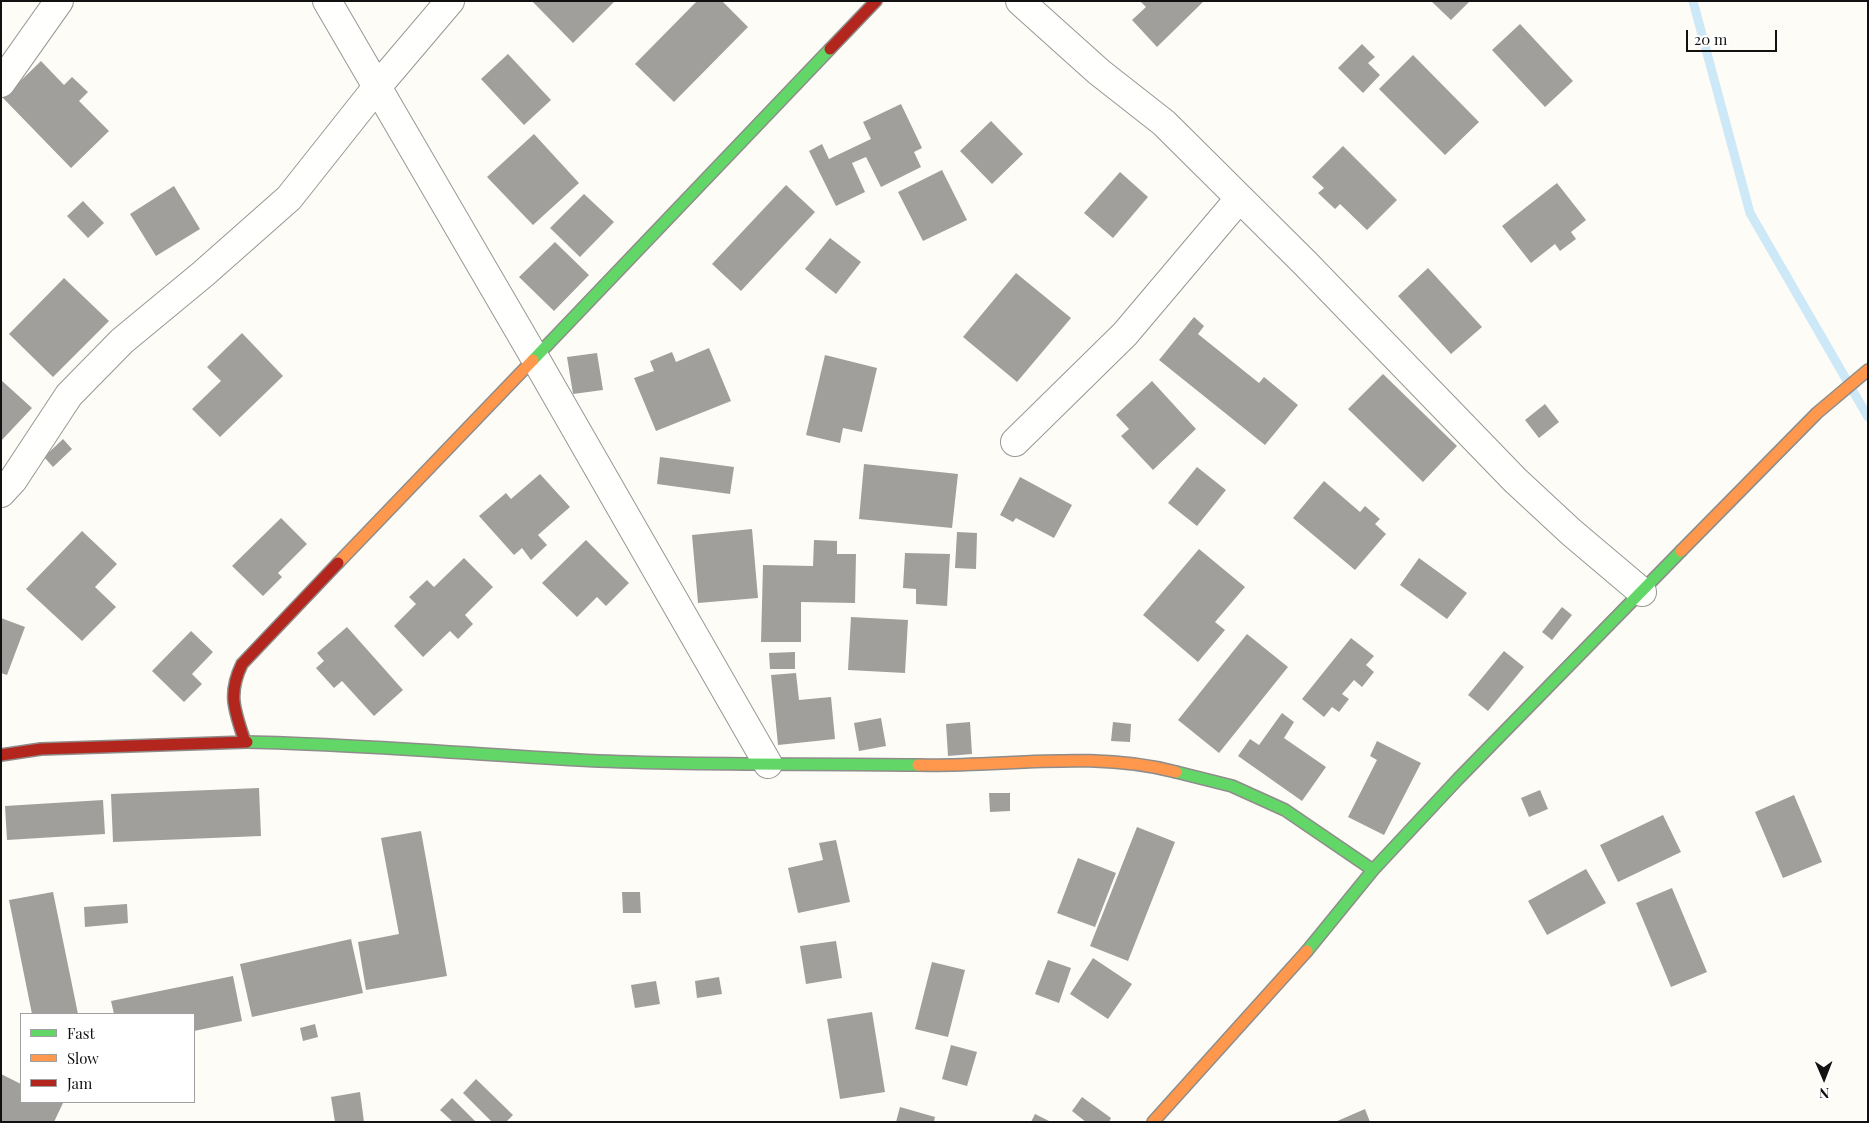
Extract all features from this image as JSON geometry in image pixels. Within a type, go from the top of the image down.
[{"type":"street","points":[[1,83],[60,1]]},
{"type":"street","points":[[327,1],[536,358],[768,764]]},
{"type":"street","points":[[1,493],[13,480],[69,395],[122,341],[203,274],[289,198],[450,1]]},
{"type":"street","points":[[245,742],[232,700],[232,681],[242,664],[876,1]]},
{"type":"street","points":[[1020,1],[1099,72],[1164,124],[1306,264],[1515,480],[1571,532],[1642,592]]},
{"type":"street","points":[[1015,442],[1125,334],[1239,199]]},
{"type":"street","points":[[1153,1122],[1310,948],[1372,870],[1465,772],[1817,413],[1868,370]]},
{"type":"street","points":[[1,755],[41,749],[245,742],[342,744],[662,764],[959,766],[1080,760],[1158,767],[1232,786],[1284,810],[1372,870]]},
{"type":"building","points":[[532,1],[615,1],[573,43]]},
{"type":"building","points":[[697,1],[722,1],[748,27],[674,102],[635,64]]},
{"type":"building","points":[[1140,1],[1204,1],[1157,47],[1132,20],[1146,7]]},
{"type":"building","points":[[1431,1],[1470,1],[1451,20]]},
{"type":"building","points":[[1520,24],[1573,81],[1545,107],[1492,50]]},
{"type":"building","points":[[1362,44],[1375,57],[1368,63],[1380,75],[1363,93],[1338,68]]},
{"type":"building","points":[[508,54],[551,100],[524,125],[481,79]]},
{"type":"building","points":[[1413,55],[1479,122],[1445,155],[1379,89]]},
{"type":"building","points":[[41,61],[64,85],[72,77],[88,92],[79,101],[109,131],[71,168],[3,98]]},
{"type":"building","points":[[901,104],[922,148],[914,152],[921,167],[881,187],[866,157],[852,163],[865,192],[836,206],[809,151],[822,144],[829,159],[871,139],[863,122]]},
{"type":"building","points":[[991,121],[1023,154],[992,184],[960,151]]},
{"type":"building","points":[[534,134],[579,183],[533,225],[487,177]]},
{"type":"building","points":[[1343,146],[1397,200],[1367,230],[1340,204],[1335,209],[1318,193],[1324,188],[1312,177]]},
{"type":"building","points":[[942,170],[967,220],[923,241],[898,192]]},
{"type":"building","points":[[1120,172],[1148,197],[1113,238],[1084,213]]},
{"type":"building","points":[[1557,183],[1586,220],[1571,232],[1576,239],[1560,251],[1555,244],[1531,263],[1502,226]]},
{"type":"building","points":[[786,185],[815,212],[741,291],[712,264]]},
{"type":"building","points":[[174,186],[200,229],[156,256],[130,214]]},
{"type":"building","points":[[584,194],[614,222],[580,257],[550,228]]},
{"type":"building","points":[[83,201],[104,223],[88,238],[67,216]]},
{"type":"building","points":[[830,238],[861,262],[836,294],[805,269]]},
{"type":"building","points":[[555,242],[589,275],[554,311],[519,277]]},
{"type":"building","points":[[1428,268],[1482,327],[1451,354],[1398,296]]},
{"type":"building","points":[[1016,273],[1071,318],[1017,382],[963,337]]},
{"type":"building","points":[[64,278],[109,321],[53,377],[9,334]]},
{"type":"building","points":[[1194,317],[1204,326],[1198,334],[1259,383],[1264,377],[1298,405],[1265,445],[1159,360]]},
{"type":"building","points":[[242,333],[283,376],[220,437],[192,409],[221,381],[207,367]]},
{"type":"building","points":[[709,348],[731,401],[656,431],[634,378],[654,371],[650,361],[672,352],[676,362]]},
{"type":"building","points":[[597,353],[603,390],[573,394],[567,357]]},
{"type":"building","points":[[825,355],[877,368],[862,432],[843,428],[840,443],[806,435]]},
{"type":"building","points":[[1383,374],[1457,446],[1423,482],[1348,409]]},
{"type":"building","points":[[1,380],[32,408],[1,441]]},
{"type":"building","points":[[1152,381],[1196,429],[1153,470],[1121,436],[1129,429],[1116,415]]},
{"type":"building","points":[[1545,404],[1559,422],[1539,438],[1525,420]]},
{"type":"building","points":[[63,439],[72,449],[53,467],[44,457]]},
{"type":"building","points":[[660,457],[734,467],[730,494],[657,484]]},
{"type":"building","points":[[864,464],[958,474],[952,528],[859,519]]},
{"type":"building","points":[[1197,467],[1226,490],[1197,526],[1168,503]]},
{"type":"building","points":[[540,474],[570,507],[538,535],[547,545],[531,560],[522,548],[514,555],[479,516],[506,493],[511,499]]},
{"type":"building","points":[[1020,477],[1072,505],[1054,538],[1016,518],[1013,522],[1000,515]]},
{"type":"building","points":[[1324,481],[1360,512],[1365,506],[1380,519],[1375,524],[1386,534],[1355,570],[1293,518]]},
{"type":"building","points":[[281,518],[307,544],[278,573],[282,577],[263,596],[232,566]]},
{"type":"building","points":[[752,529],[758,598],[698,603],[692,535]]},
{"type":"building","points":[[82,531],[117,564],[95,587],[116,607],[82,641],[26,589]]},
{"type":"building","points":[[957,532],[977,533],[976,569],[955,568]]},
{"type":"building","points":[[586,540],[629,583],[606,606],[597,597],[577,617],[542,583]]},
{"type":"building","points":[[814,540],[837,541],[837,554],[856,554],[855,603],[801,602],[801,642],[761,642],[763,565],[813,566]]},
{"type":"building","points":[[1199,549],[1245,587],[1215,622],[1225,630],[1198,662],[1143,615]]},
{"type":"building","points":[[905,553],[950,554],[947,606],[916,604],[916,589],[903,588]]},
{"type":"building","points":[[464,558],[493,587],[465,615],[473,624],[458,639],[450,631],[423,657],[394,626],[416,604],[409,597],[427,580],[434,587]]},
{"type":"building","points":[[1419,558],[1467,593],[1447,619],[1400,585]]},
{"type":"building","points":[[1562,607],[1572,615],[1552,640],[1542,632]]},
{"type":"building","points":[[851,617],[908,620],[905,673],[848,670]]},
{"type":"building","points":[[1,618],[25,627],[7,675],[1,673]]},
{"type":"building","points":[[347,627],[403,690],[374,716],[342,681],[334,688],[316,668],[324,661],[317,653]]},
{"type":"building","points":[[191,631],[213,652],[192,674],[202,684],[184,702],[152,671]]},
{"type":"building","points":[[1247,634],[1288,667],[1219,753],[1178,720]]},
{"type":"building","points":[[1351,638],[1374,656],[1366,665],[1374,672],[1362,687],[1354,680],[1342,694],[1349,699],[1339,712],[1332,707],[1324,717],[1302,699]]},
{"type":"building","points":[[1504,651],[1524,667],[1488,711],[1468,695]]},
{"type":"building","points":[[795,652],[795,669],[770,669],[769,653]]},
{"type":"building","points":[[796,673],[799,700],[831,697],[835,739],[778,745],[771,675]]},
{"type":"building","points":[[1282,713],[1294,722],[1284,738],[1326,767],[1302,801],[1238,756],[1250,739],[1259,745]]},
{"type":"building","points":[[881,718],[886,746],[859,751],[854,723]]},
{"type":"building","points":[[970,722],[972,754],[948,756],[946,724]]},
{"type":"building","points":[[1113,722],[1131,724],[1130,742],[1111,741]]},
{"type":"building","points":[[1377,741],[1421,763],[1384,835],[1348,817],[1377,760],[1370,756]]},
{"type":"building","points":[[259,788],[261,836],[113,842],[111,794]]},
{"type":"building","points":[[1540,790],[1548,809],[1529,817],[1521,798]]},
{"type":"building","points":[[989,793],[1010,793],[1010,811],[990,812]]},
{"type":"building","points":[[1794,795],[1822,862],[1783,878],[1755,812]]},
{"type":"building","points":[[103,800],[105,834],[7,840],[5,806]]},
{"type":"building","points":[[1663,815],[1681,852],[1618,882],[1600,845]]},
{"type":"building","points":[[1137,827],[1175,842],[1128,961],[1090,946]]},
{"type":"building","points":[[421,831],[447,976],[366,990],[358,942],[399,934],[381,838]]},
{"type":"building","points":[[836,840],[850,902],[798,913],[788,868],[823,860],[819,843]]},
{"type":"building","points":[[1078,858],[1116,873],[1095,927],[1057,913]]},
{"type":"building","points":[[1586,869],[1606,903],[1547,935],[1528,901]]},
{"type":"building","points":[[1672,888],[1707,972],[1671,987],[1636,903]]},
{"type":"building","points":[[53,892],[78,1013],[32,1013],[9,900]]},
{"type":"building","points":[[622,892],[640,892],[641,913],[623,913]]},
{"type":"building","points":[[127,904],[128,923],[85,927],[84,907]]},
{"type":"building","points":[[351,939],[363,993],[252,1017],[240,964]]},
{"type":"building","points":[[836,941],[842,978],[806,984],[800,946]]},
{"type":"building","points":[[1093,958],[1132,984],[1108,1019],[1070,994]]},
{"type":"building","points":[[1048,960],[1071,968],[1059,1003],[1035,994]]},
{"type":"building","points":[[932,962],[965,970],[948,1037],[915,1029]]},
{"type":"building","points":[[233,976],[242,1021],[195,1031],[195,1013],[114,1013],[111,1001]]},
{"type":"building","points":[[719,977],[722,994],[697,998],[695,981]]},
{"type":"building","points":[[656,981],[660,1004],[635,1008],[631,985]]},
{"type":"building","points":[[872,1012],[885,1092],[840,1099],[827,1019]]},
{"type":"building","points":[[315,1024],[318,1037],[303,1041],[300,1028]]},
{"type":"building","points":[[951,1045],[977,1052],[967,1086],[942,1079]]},
{"type":"building","points":[[1,1074],[20,1084],[20,1103],[63,1103],[54,1122],[1,1122]]},
{"type":"building","points":[[476,1079],[513,1115],[506,1122],[492,1122],[463,1093]]},
{"type":"building","points":[[360,1092],[364,1122],[335,1122],[331,1097]]},
{"type":"building","points":[[1082,1097],[1111,1118],[1109,1122],[1086,1122],[1072,1111]]},
{"type":"building","points":[[452,1098],[476,1122],[453,1122],[440,1110]]},
{"type":"building","points":[[900,1107],[935,1117],[934,1122],[896,1122]]},
{"type":"building","points":[[1365,1109],[1370,1122],[1335,1122]]},
{"type":"building","points":[[1035,1114],[1051,1122],[1031,1122]]},
{"type":"waterway","points":[[1693,1],[1750,213],[1868,417]]},
{"type":"traffic: fast","points":[[533,360],[830,49]]},
{"type":"traffic: fast","points":[[1307,951],[1373,870],[1458,779],[1681,551]]},
{"type":"traffic: fast","points":[[247,742],[372,747],[621,762],[918,765]]},
{"type":"traffic: fast","points":[[1176,772],[1232,786],[1285,810],[1373,870]]},
{"type":"traffic: slow","points":[[338,563],[533,360]]},
{"type":"traffic: slow","points":[[1681,551],[1817,413],[1868,370]]},
{"type":"traffic: slow","points":[[918,765],[1080,761],[1144,765],[1176,772]]},
{"type":"traffic: slow","points":[[1153,1122],[1307,951]]},
{"type":"traffic: jam","points":[[830,49],[876,1]]},
{"type":"traffic: jam","points":[[245,742],[234,703],[237,675],[242,664],[338,563]]},
{"type":"traffic: jam","points":[[1,755],[41,749],[247,742]]}]
